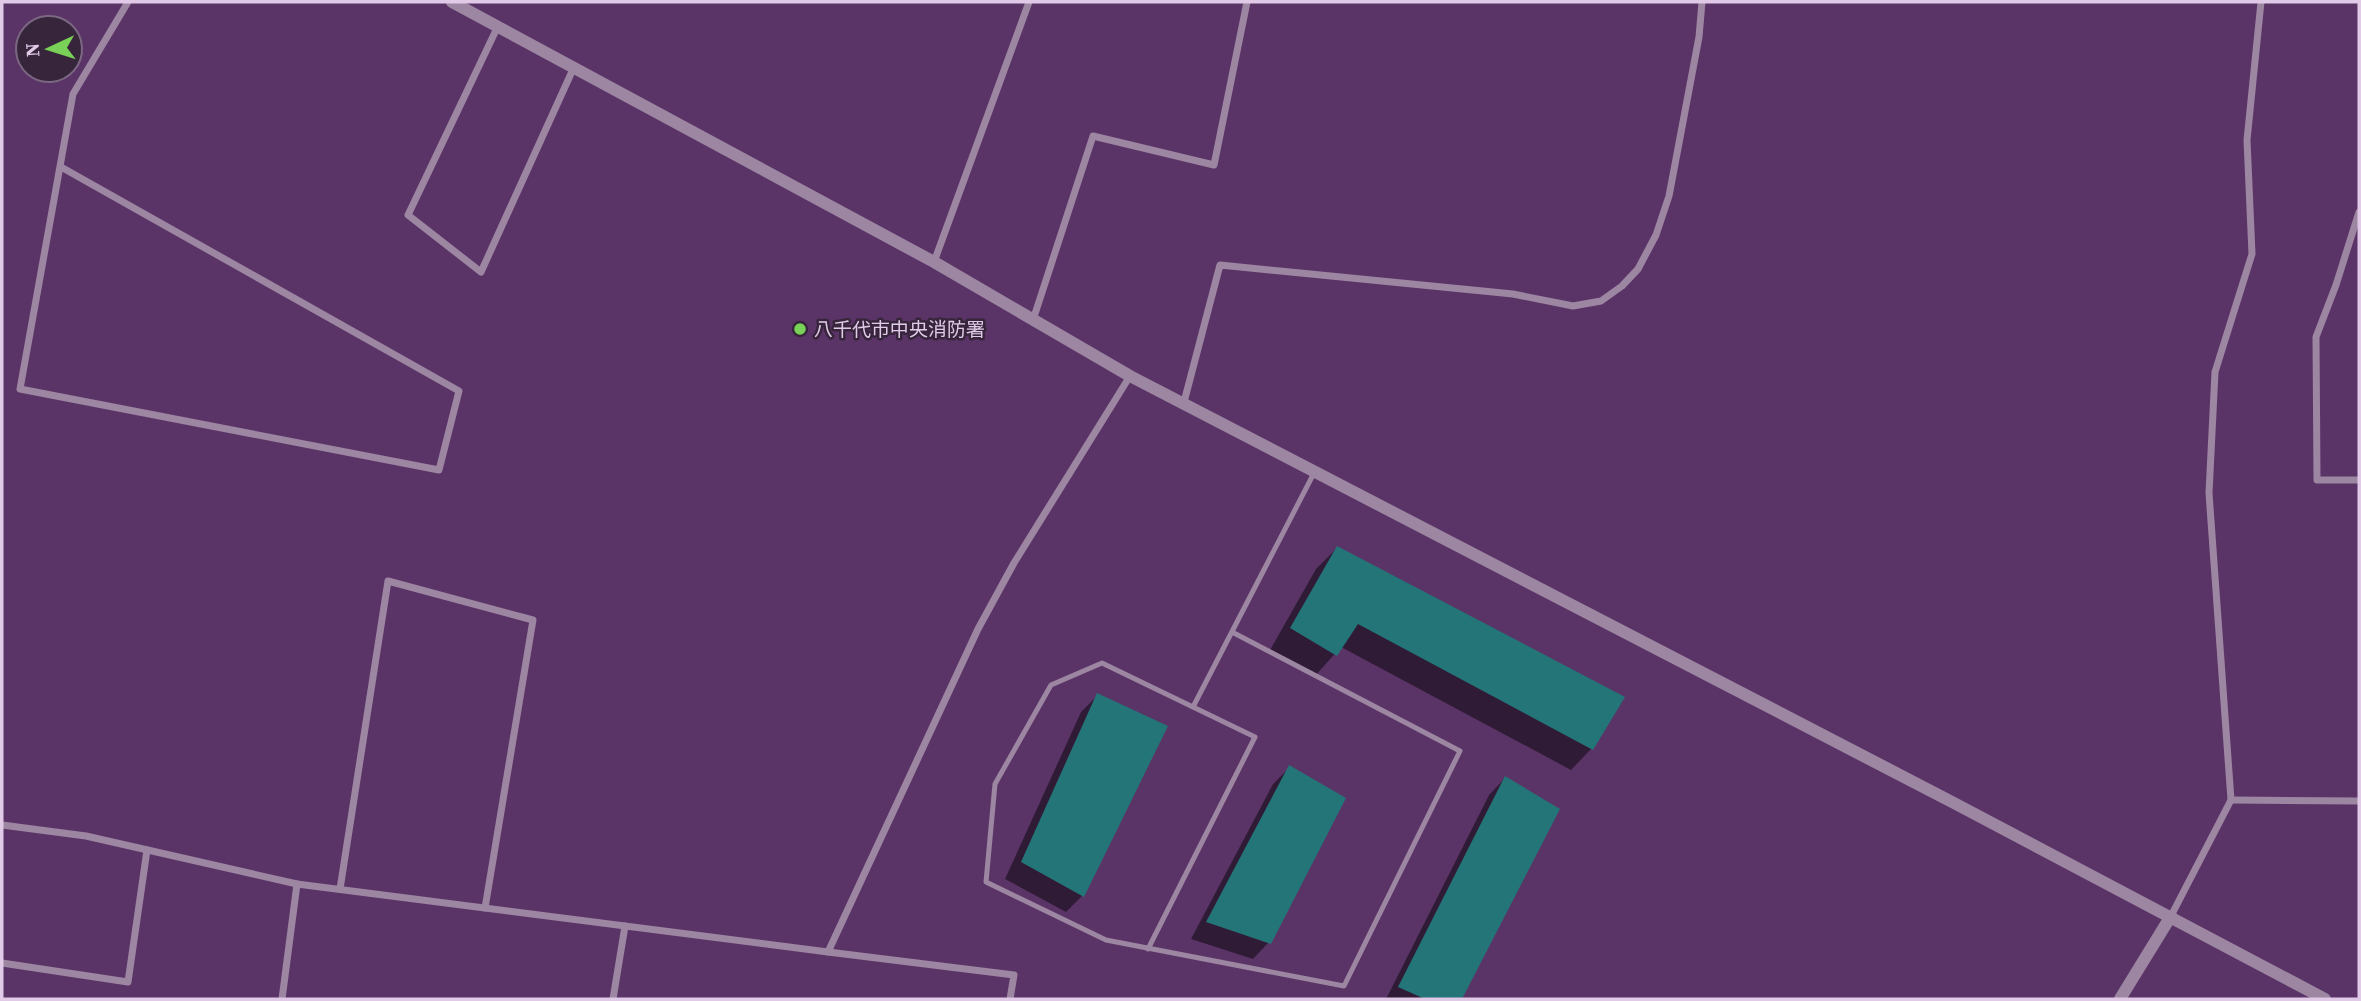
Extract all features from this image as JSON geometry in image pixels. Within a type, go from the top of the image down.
[{"type":"street","points":[[61,167],[459,391],[439,470],[20,389],[73,94],[128,2]]},
{"type":"street","points":[[452,2],[934,262],[1130,376],[2171,916],[2325,999]]},
{"type":"street","points":[[934,262],[1029,2]]},
{"type":"street","points":[[1033,320],[1093,136],[1214,165],[1247,2]]},
{"type":"street","points":[[1184,402],[1220,265],[1513,295],[1573,306],[1601,301],[1622,286],[1638,269],[1656,235],[1668,196],[1699,37],[1702,2]]},
{"type":"street","points":[[2120,999],[2171,916],[2231,800],[2209,493],[2215,372],[2252,254],[2247,141],[2261,2]]},
{"type":"street","points":[[498,26],[408,215],[481,272],[574,67]]},
{"type":"street","points":[[2359,212],[2316,337],[2317,480],[2359,480]]},
{"type":"street","points":[[828,952],[978,629],[1014,563],[1130,376]]},
{"type":"street","points":[[340,890],[388,581],[533,620],[485,908]]},
{"type":"street","points":[[2231,800],[2359,801]]},
{"type":"street","points":[[2,825],[86,836],[297,884],[1014,975],[1010,999]]},
{"type":"street","points":[[2,963],[128,982],[147,850]]},
{"type":"street","points":[[282,999],[297,884]]},
{"type":"street","points":[[613,999],[625,926]]},
{"type":"lane","points":[[1194,707],[1316,471]]},
{"type":"lane","points":[[1148,949],[1255,737],[1102,663],[1051,685],[995,784],[986,882],[1107,940],[1148,949],[1344,986],[1460,751],[1232,632]]},
{"type":"building","points":[[1337,546],[1625,697],[1593,750],[1358,624],[1337,656],[1290,628]]},
{"type":"building","points":[[1097,693],[1168,726],[1084,897],[1021,862]]},
{"type":"building","points":[[1289,765],[1346,798],[1271,944],[1206,922]]},
{"type":"building","points":[[1505,776],[1560,809],[1462,999],[1425,999],[1398,987]]},
{"type":"place","name":"八千代市中央消防署","points":[[800,329]]}]
